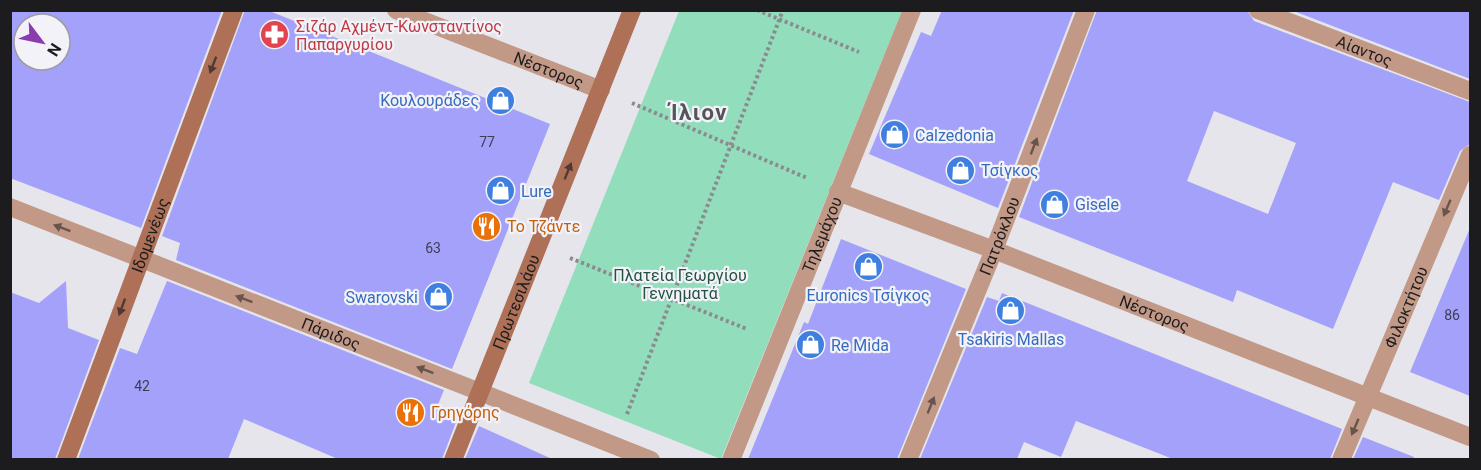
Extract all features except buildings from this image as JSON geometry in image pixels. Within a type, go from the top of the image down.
[{"type":"main road","name":"Ιδομενέως","points":[[66,459],[234,10]]},
{"type":"main road","name":"Πρωτεσιλάου","points":[[453,459],[632,10]]},
{"type":"street","name":"Νέστορος","points":[[396,10],[601,90]]},
{"type":"street","name":"Τηλεμάχου","points":[[731,459],[912,10]]},
{"type":"street","name":"Πατρόκλου","points":[[908,459],[994,250],[1086,10]]},
{"type":"street","name":"Αίαντος","points":[[1258,10],[1470,91]]},
{"type":"street","name":"Φιλοκτήτου","points":[[1341,459],[1470,155]]},
{"type":"street","name":"Νέστορος","points":[[838,192],[994,250],[1470,437]]},
{"type":"street","name":"Πάριδος","points":[[10,207],[651,459]]},
{"type":"path","points":[[757,10],[890,65]]},
{"type":"path","points":[[615,445],[783,10]]},
{"type":"path","points":[[601,90],[838,192]]},
{"type":"path","points":[[538,245],[778,342]]},
{"type":"green space","name":"Πλατεία Γεωργίου Γεννηματά","points":[[679,11],[902,11],[721,459],[529,383]]},
{"type":"place","name":"Σιζάρ Αχμέντ-Κωνσταντίνος Παπαργυρίου","points":[[275,35]]},
{"type":"place","name":"Κουλουράδες","points":[[500,100]]},
{"type":"place","name":"Calzedonia","points":[[894,135]]},
{"type":"place","name":"Τσίγκος","points":[[960,170]]},
{"type":"place","name":"Lure","points":[[500,191]]},
{"type":"place","name":"Gisele","points":[[1054,204]]},
{"type":"place","name":"Το Τζάντε","points":[[486,226]]},
{"type":"place","name":"Euronics Τσίγκος","points":[[868,267]]},
{"type":"place","name":"Swarovski","points":[[439,297]]},
{"type":"place","name":"Tsakiris Mallas","points":[[1011,311]]},
{"type":"place","name":"Re Mida","points":[[810,345]]},
{"type":"place","name":"Γρηγόρης","points":[[410,412]]},
{"type":"district","name":"Ίλιον","points":[[699,112]]}]
